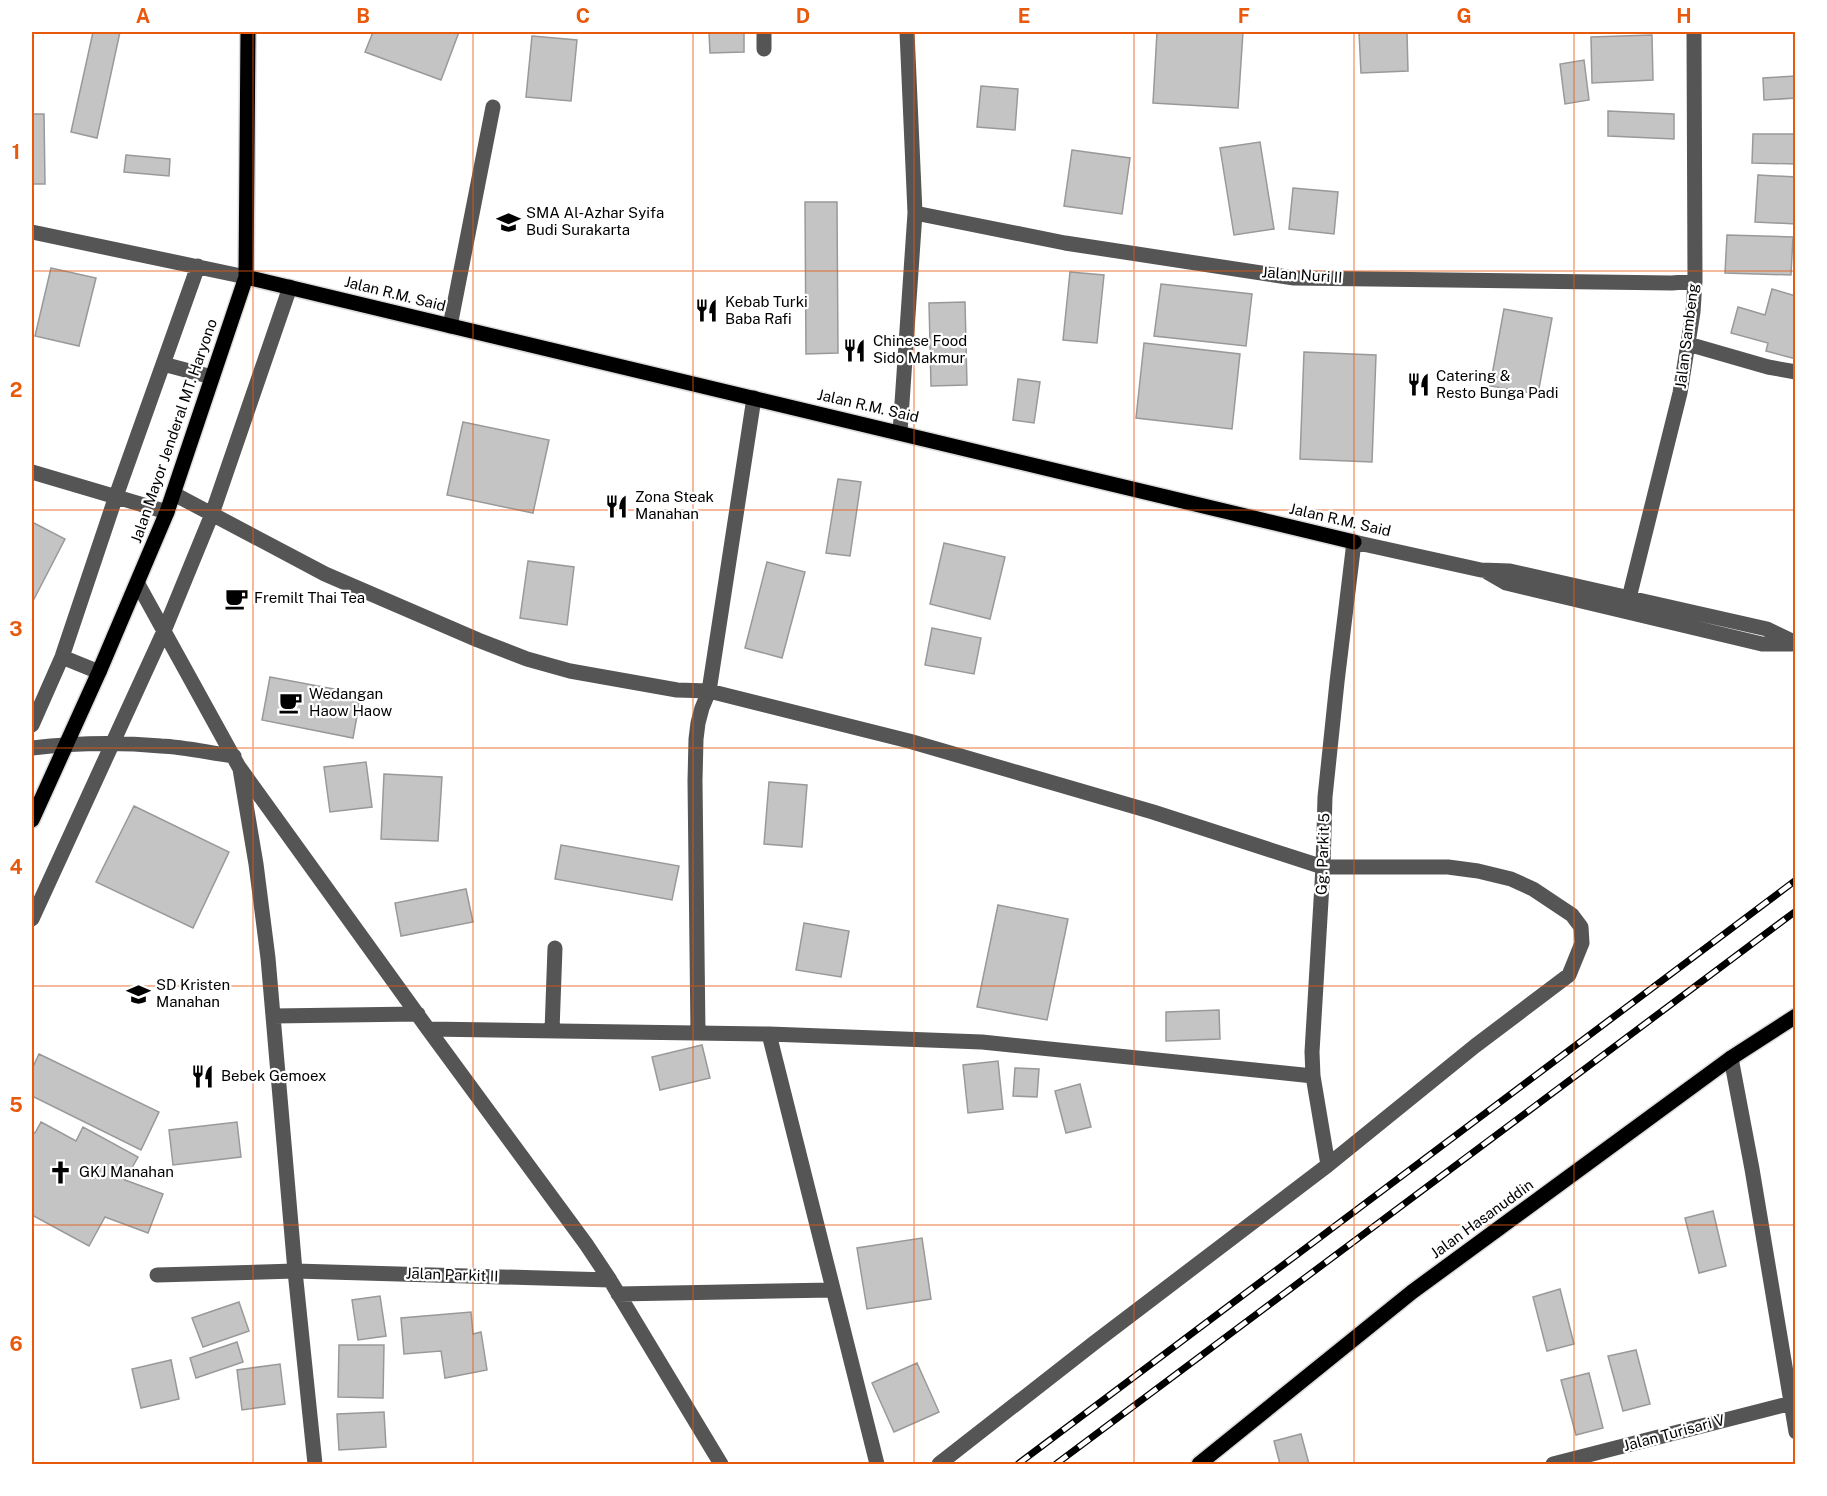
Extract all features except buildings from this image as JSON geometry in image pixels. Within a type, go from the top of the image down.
[{"type":"main road","name":"Jalan Mayor Jenderal MT. Haryono","points":[[32,820],[168,512],[246,277],[248,32]]},
{"type":"main road","name":"Jalan R.M. Said","points":[[246,277],[1354,542]]},
{"type":"main road","name":"Jalan Hasanuddin","points":[[1199,1464],[1412,1293],[1731,1058],[1796,1016]]},
{"type":"street","points":[[764,32],[764,49]]},
{"type":"street","points":[[900,432],[915,213],[907,32]]},
{"type":"street","name":"Jalan Sambeng","points":[[1629,598],[1680,393],[1693,312],[1695,281],[1694,32]]},
{"type":"street","points":[[450,326],[493,106]]},
{"type":"street","name":"Jalan Nuri II","points":[[915,213],[1065,243],[1294,278],[1672,283],[1695,281]]},
{"type":"street","points":[[32,232],[246,277]]},
{"type":"street","points":[[32,725],[62,657],[116,496],[198,266]]},
{"type":"street","points":[[32,918],[164,631],[212,514],[290,287]]},
{"type":"street","points":[[1688,344],[1768,367],[1796,372]]},
{"type":"street","points":[[163,364],[212,377]]},
{"type":"street","points":[[698,1033],[696,739],[700,716],[709,691],[754,398]]},
{"type":"street","points":[[32,472],[168,512]]},
{"type":"street","points":[[174,494],[325,574],[527,659],[570,671],[657,687],[709,691],[909,741],[1153,812],[1323,867],[1448,867],[1511,879],[1572,915],[1581,927],[1582,943],[1569,975],[1476,1046],[1328,1165],[1094,1342],[939,1464]]},
{"type":"street","name":"Jalan R.M. Said","points":[[1354,542],[1481,570],[1510,571],[1767,629],[1796,644]]},
{"type":"street","name":"Gg. Parkit 5","points":[[1328,1165],[1313,1076],[1312,1052],[1325,797],[1354,542]]},
{"type":"street","name":"Jalan R.M. Said","points":[[1481,570],[1506,583],[1762,644],[1796,644]]},
{"type":"street","points":[[138,584],[237,761],[428,1029],[586,1244],[721,1464]]},
{"type":"street","points":[[62,657],[99,672]]},
{"type":"street","points":[[32,748],[67,744],[162,746],[237,761]]},
{"type":"street","points":[[237,761],[256,864],[268,958],[295,1271],[315,1464]]},
{"type":"street","points":[[552,1031],[555,948]]},
{"type":"street","points":[[273,1016],[418,1014]]},
{"type":"street","points":[[428,1029],[769,1034],[982,1042],[1313,1076]]},
{"type":"street","points":[[769,1034],[877,1464]]},
{"type":"street","points":[[1731,1058],[1796,1432]]},
{"type":"street","name":"Jalan Parkit II","points":[[157,1275],[295,1271],[610,1280]]},
{"type":"street","points":[[618,1294],[833,1290]]},
{"type":"street","name":"Jalan Turisari V","points":[[1553,1464],[1792,1402]]},
{"type":"railway","points":[[1018,1464],[1796,880]]},
{"type":"railway","points":[[1056,1464],[1796,911]]},
{"type":"place","name":"SMA Al-Azhar Syifa Budi Surakarta","points":[[508,222]]},
{"type":"place","name":"Kebab Turki Baba Rafi","points":[[707,311]]},
{"type":"place","name":"Chinese Food Sido Makmur","points":[[855,350]]},
{"type":"place","name":"Catering & Resto Bunga Padi","points":[[1418,385]]},
{"type":"place","name":"Zona Steak Manahan","points":[[617,506]]},
{"type":"place","name":"Fremilt Thai Tea","points":[[236,598]]},
{"type":"place","name":"Wedangan Haow Haow","points":[[291,703]]},
{"type":"place","name":"SD Kristen Manahan","points":[[138,994]]},
{"type":"place","name":"Bebek Gemoex","points":[[203,1076]]},
{"type":"place","name":"GKJ Manahan","points":[[61,1172]]}]
